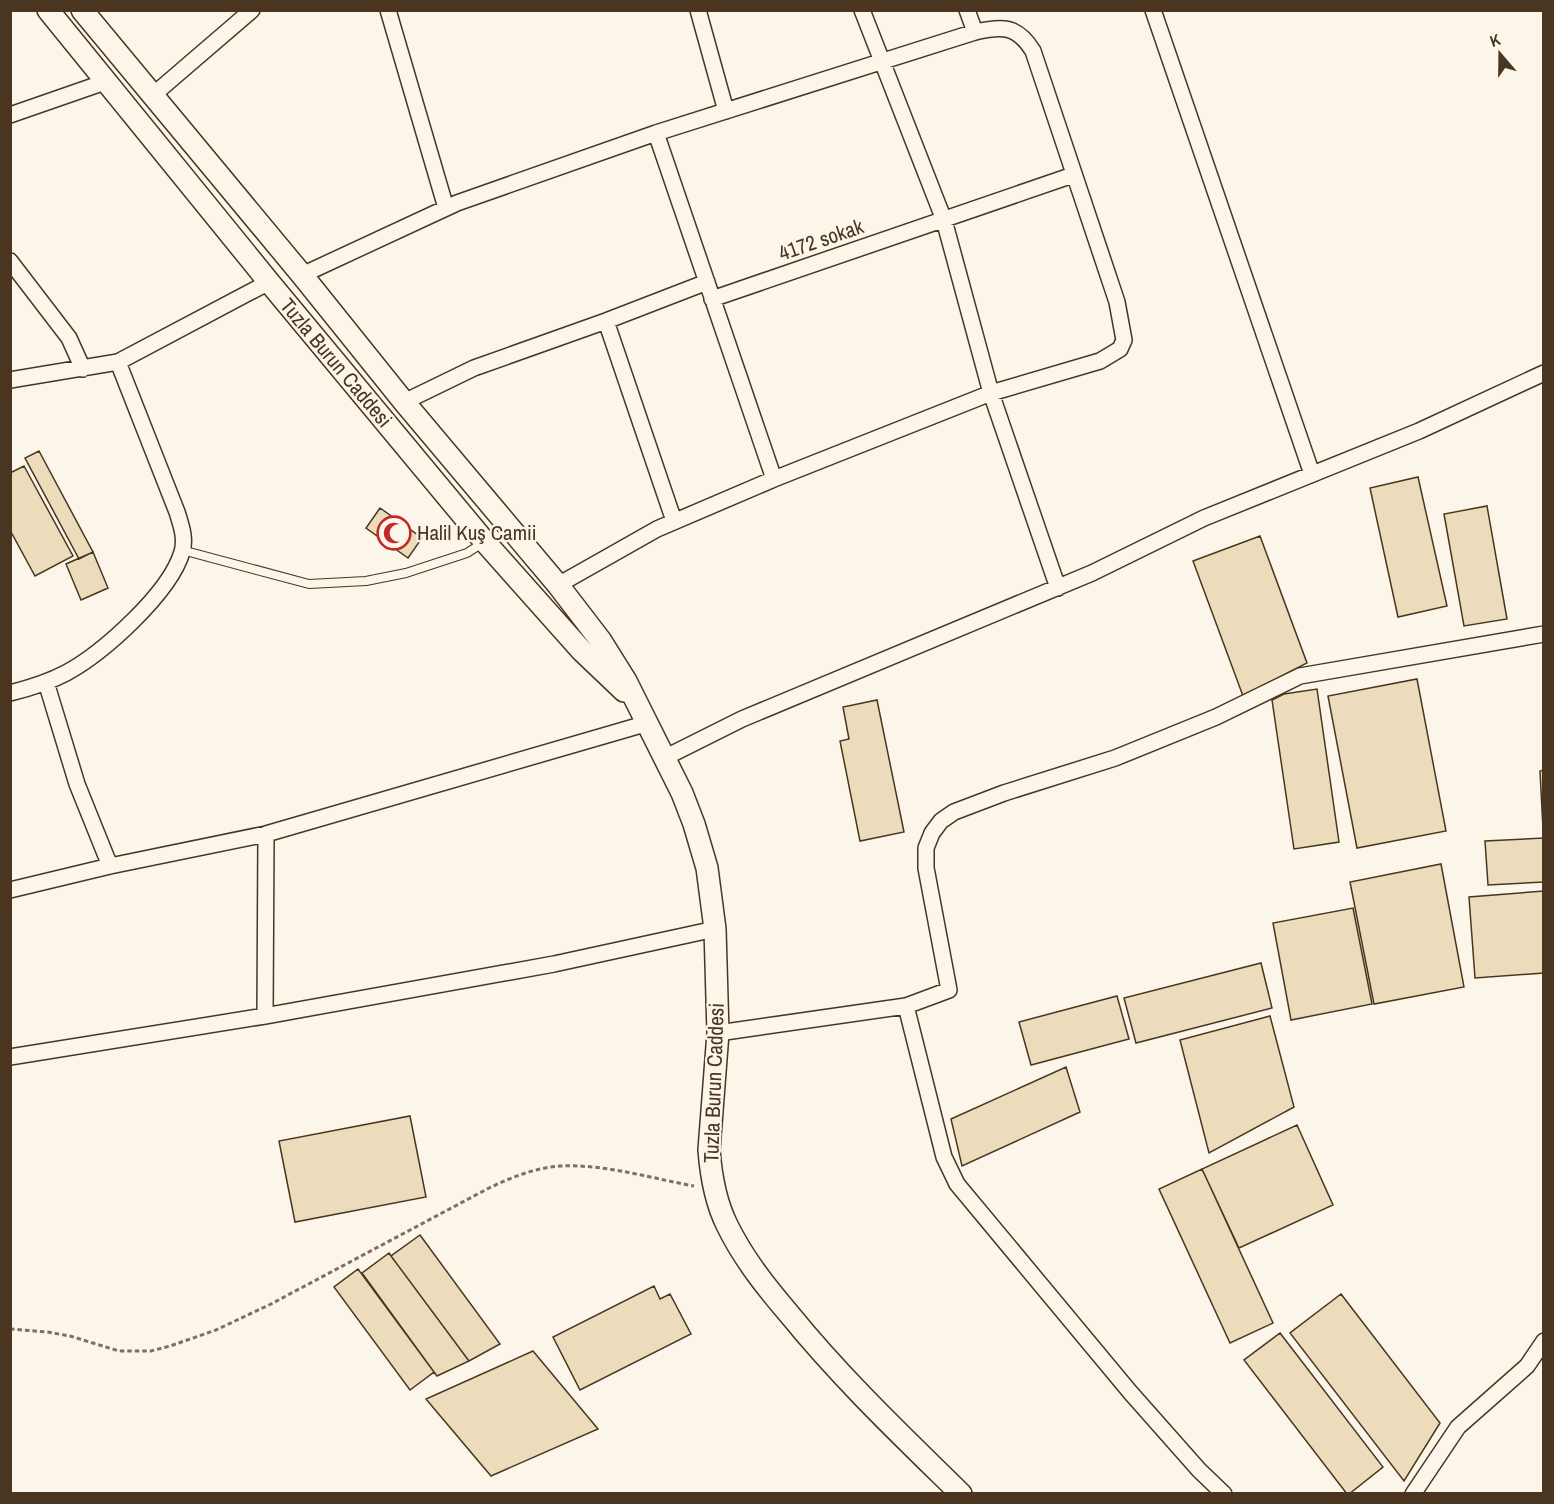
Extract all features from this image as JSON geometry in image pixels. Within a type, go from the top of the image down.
[{"type":"main road","name":"Tuzla Burun Caddesi","points":[[48,10],[269,282],[485,542],[582,651],[638,704]]},
{"type":"main road","name":"Tuzla Burun Caddesi","points":[[82,10],[404,402],[558,585],[601,641],[638,704],[682,793],[703,852],[711,889],[715,929],[718,1033],[710,1150],[714,1190],[726,1224],[771,1292],[809,1339],[883,1418],[961,1494]]},
{"type":"street","points":[[152,96],[252,10]]},
{"type":"street","points":[[388,10],[446,208]]},
{"type":"street","points":[[698,10],[726,111]]},
{"type":"street","points":[[862,10],[944,220],[991,393],[1058,588]]},
{"type":"street","points":[[967,10],[975,32]]},
{"type":"street","points":[[1153,10],[1312,474]]},
{"type":"street","points":[[302,275],[446,208],[656,133],[975,32],[997,27],[1009,29],[1026,41],[1033,51],[1117,302],[1124,340],[1120,349],[1090,365],[991,393],[774,478],[657,529],[558,585]]},
{"type":"street","points":[[10,115],[105,81]]},
{"type":"street","points":[[656,133],[774,478]]},
{"type":"street","name":"4172 sokak","points":[[712,299],[1073,175]]},
{"type":"street","points":[[10,261],[69,338],[83,369]]},
{"type":"street","points":[[10,380],[118,362],[269,282]]},
{"type":"street","points":[[404,402],[474,368],[707,282]]},
{"type":"street","points":[[606,321],[674,521]]},
{"type":"street","points":[[10,693],[46,682],[88,660],[134,619],[175,569],[183,550],[183,530],[177,512],[118,362]]},
{"type":"street","points":[[664,758],[742,719],[1058,588],[1204,518],[1419,431],[1544,373]]},
{"type":"street","points":[[718,1033],[906,1006],[949,990],[926,868],[926,848],[932,833],[941,821],[954,812],[1004,793],[1115,758],[1216,717],[1300,676],[1544,634]]},
{"type":"street","points":[[46,682],[77,784],[110,866]]},
{"type":"street","points":[[10,890],[110,866],[266,834],[648,723]]},
{"type":"street","points":[[265,1016],[266,834]]},
{"type":"street","points":[[10,1057],[265,1016],[554,964],[715,929]]},
{"type":"street","points":[[906,1006],[944,1158],[957,1184],[1130,1392],[1199,1470],[1224,1494]]},
{"type":"street","points":[[1413,1494],[1458,1427],[1527,1366],[1544,1341]]},
{"type":"lane","points":[[183,550],[309,584],[366,581],[406,573],[467,553],[485,542]]},
{"type":"path","points":[[10,1329],[70,1336],[119,1351],[152,1351],[170,1346],[216,1330],[271,1304],[489,1188],[534,1170],[558,1166],[588,1166],[714,1190]]},
{"type":"building","points":[[39,451],[93,552],[79,559],[25,458]]},
{"type":"building","points":[[24,466],[73,556],[35,576],[10,530],[10,473]]},
{"type":"building","points":[[1418,477],[1447,606],[1398,617],[1370,488]]},
{"type":"building","points":[[1487,506],[1507,619],[1464,626],[1444,514]]},
{"type":"building","name":"Halil Kuş Camii","points":[[380,508],[422,538],[408,558],[366,528]]},
{"type":"building","points":[[1260,536],[1307,663],[1243,696],[1193,561]]},
{"type":"building","points":[[93,552],[108,588],[81,600],[66,564]]},
{"type":"building","points":[[1417,679],[1446,831],[1357,848],[1328,696]]},
{"type":"building","points":[[1317,689],[1339,842],[1294,849],[1272,700],[1284,694]]},
{"type":"building","points":[[877,700],[904,832],[860,841],[840,741],[849,739],[843,707]]},
{"type":"building","points":[[1544,770],[1544,828],[1543,829],[1540,771]]},
{"type":"building","points":[[1544,838],[1544,882],[1488,885],[1485,841]]},
{"type":"building","points":[[1441,864],[1464,987],[1374,1004],[1350,882]]},
{"type":"building","points":[[1544,891],[1544,973],[1475,978],[1469,897]]},
{"type":"building","points":[[1353,908],[1372,1004],[1291,1020],[1273,923]]},
{"type":"building","points":[[1261,963],[1272,1008],[1136,1043],[1124,998]]},
{"type":"building","points":[[1117,996],[1129,1039],[1031,1065],[1019,1022]]},
{"type":"building","points":[[1270,1016],[1294,1107],[1209,1153],[1180,1040]]},
{"type":"building","points":[[1066,1067],[1080,1112],[962,1166],[951,1119]]},
{"type":"building","points":[[410,1116],[426,1197],[295,1222],[279,1141]]},
{"type":"building","points":[[1297,1125],[1333,1205],[1239,1248],[1202,1169]]},
{"type":"building","points":[[1202,1169],[1273,1323],[1230,1343],[1159,1189]]},
{"type":"building","points":[[420,1235],[500,1344],[469,1361],[391,1256]]},
{"type":"building","points":[[389,1253],[469,1361],[437,1376],[434,1372],[362,1273]]},
{"type":"building","points":[[358,1269],[434,1372],[410,1390],[334,1287]]},
{"type":"building","points":[[654,1286],[660,1299],[670,1294],[691,1334],[580,1390],[553,1337]]},
{"type":"building","points":[[1341,1294],[1440,1423],[1404,1481],[1290,1333]]},
{"type":"building","points":[[1280,1333],[1383,1467],[1349,1494],[1244,1360]]},
{"type":"building","points":[[533,1351],[598,1429],[491,1476],[426,1399]]},
{"type":"place","name":"Halil Kuş Camii","points":[[394,533]]}]
